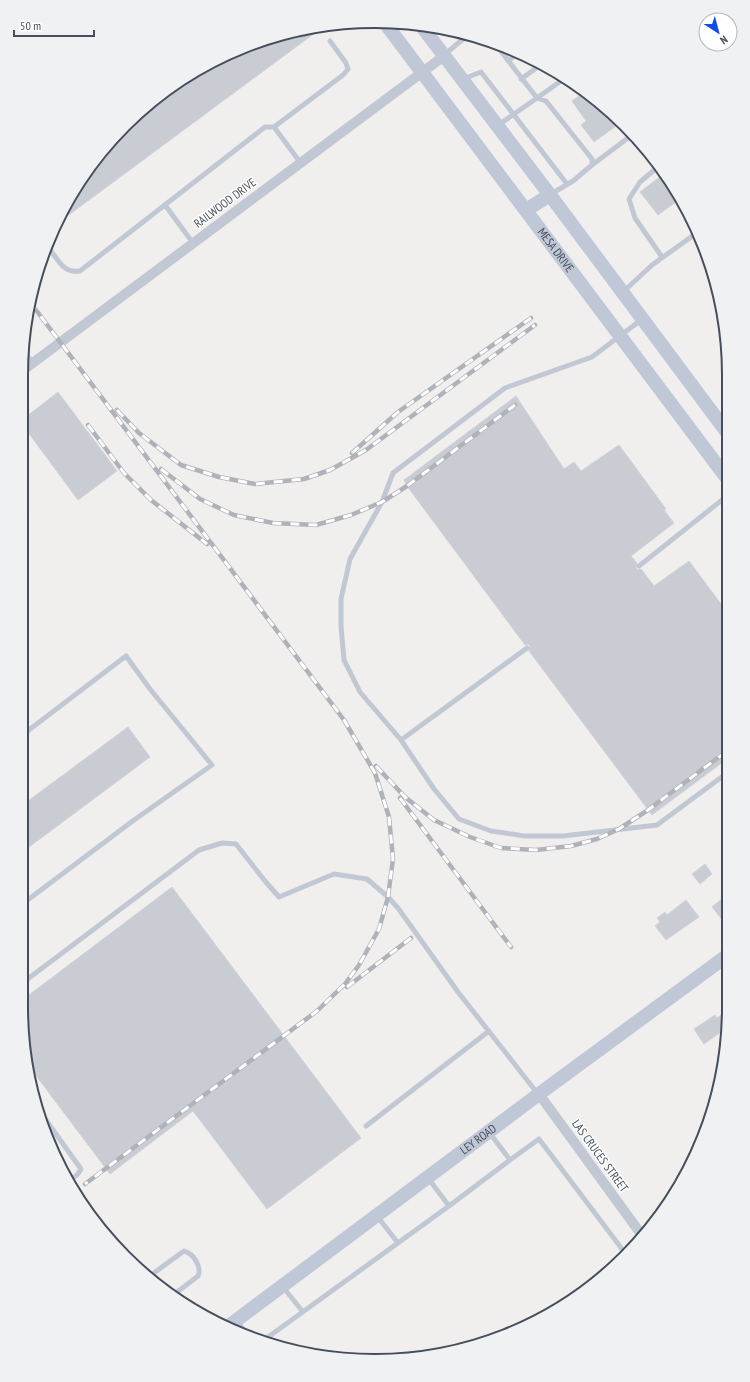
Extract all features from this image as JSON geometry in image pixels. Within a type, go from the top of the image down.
[{"type":"main road","name":"MESA DRIVE","points":[[389,29],[722,472]]},
{"type":"main road","points":[[426,32],[722,426]]},
{"type":"main road","points":[[526,210],[550,195]]},
{"type":"main road","name":"LEY ROAD","points":[[233,1322],[722,959]]},
{"type":"street","name":"RAILWOOD DRIVE","points":[[28,366],[300,162],[444,56]]},
{"type":"street","name":"LAS CRUCES STREET","points":[[539,1094],[639,1232]]},
{"type":"lane","points":[[444,56],[463,40]]},
{"type":"lane","points":[[51,251],[66,270],[74,272],[80,271],[265,127],[274,127],[343,75],[348,69],[346,63],[330,41]]},
{"type":"lane","points":[[501,51],[537,98],[546,101],[592,159],[592,165]]},
{"type":"lane","points":[[508,61],[513,57]]},
{"type":"lane","points":[[522,79],[536,68]]},
{"type":"lane","points":[[462,80],[481,72],[568,184]]},
{"type":"lane","points":[[498,126],[560,81]]},
{"type":"lane","points":[[274,127],[300,162]]},
{"type":"lane","points":[[550,195],[573,181],[628,138]]},
{"type":"lane","points":[[655,170],[640,182],[629,199],[635,218],[662,257]]},
{"type":"lane","points":[[165,205],[193,243]]},
{"type":"lane","points":[[623,293],[652,265],[693,236]]},
{"type":"lane","points":[[642,319],[592,357],[505,388],[392,473],[382,502],[350,559],[341,599],[341,626],[344,660],[360,692],[401,740],[434,789],[459,819],[491,831],[525,836],[563,836],[657,825],[722,777]]},
{"type":"lane","points":[[29,357],[33,363]]},
{"type":"lane","points":[[639,566],[722,499]]},
{"type":"lane","points":[[401,740],[527,648]]},
{"type":"lane","points":[[28,731],[126,656],[150,689],[212,765],[134,820],[28,900]]},
{"type":"lane","points":[[28,979],[199,850],[222,843],[236,844],[265,881],[279,896],[334,874],[367,879],[388,897],[398,908],[458,992],[539,1094]]},
{"type":"lane","points":[[366,1126],[489,1031]]},
{"type":"lane","points":[[47,1121],[81,1169],[73,1178]]},
{"type":"lane","points":[[489,1132],[510,1160]]},
{"type":"lane","points":[[268,1337],[539,1139],[622,1250]]},
{"type":"lane","points":[[427,1178],[449,1206]]},
{"type":"lane","points":[[376,1215],[398,1243]]},
{"type":"lane","points":[[153,1273],[184,1251],[189,1252],[200,1267],[200,1272],[198,1276],[177,1292]]},
{"type":"lane","points":[[282,1286],[303,1312]]},
{"type":"building","points":[[314,34],[67,217],[86,182],[114,146],[146,114],[182,86],[242,54],[263,46]]},
{"type":"building","points":[[580,95],[604,114],[616,126],[594,142],[581,125],[586,121],[572,101]]},
{"type":"building","points":[[660,177],[676,202],[658,215],[640,192]]},
{"type":"building","points":[[58,392],[117,471],[78,500],[28,432],[28,415]]},
{"type":"building","points":[[516,396],[564,469],[574,462],[581,471],[619,445],[666,509],[664,510],[674,523],[631,556],[637,563],[636,568],[638,570],[641,569],[654,586],[689,561],[722,605],[722,763],[652,815],[529,651],[530,646],[528,644],[525,645],[404,480]]},
{"type":"building","points":[[128,727],[150,757],[28,848],[28,801]]},
{"type":"building","points":[[705,864],[712,874],[700,884],[692,874]]},
{"type":"building","points":[[172,887],[361,1138],[267,1209],[193,1111],[110,1174],[35,1074],[29,1030],[28,996]]},
{"type":"building","points":[[722,899],[722,920],[712,907]]},
{"type":"building","points":[[686,900],[699,917],[666,940],[655,926],[660,922],[657,918],[665,912],[667,915]]},
{"type":"building","points":[[715,1015],[717,1018],[722,1015],[721,1032],[704,1044],[694,1029]]},
{"type":"railway","points":[[35,308],[344,720],[375,773],[389,817],[393,859],[388,897],[379,929],[359,965],[345,984],[317,1011],[85,1184]]},
{"type":"railway","points":[[352,453],[398,412],[531,318]]},
{"type":"railway","points":[[117,410],[139,433],[181,465],[219,477],[255,484],[304,479],[330,470],[366,450],[535,325]]},
{"type":"railway","points":[[161,469],[200,499],[234,515],[273,523],[316,525],[351,515],[382,502],[407,486],[515,405]]},
{"type":"railway","points":[[88,425],[124,473],[151,500],[207,544]]},
{"type":"railway","points":[[376,766],[405,797],[434,820],[470,837],[501,848],[536,850],[571,846],[597,839],[619,829],[648,810],[722,755]]},
{"type":"railway","points":[[400,798],[511,947]]},
{"type":"railway","points":[[347,987],[411,938]]}]
